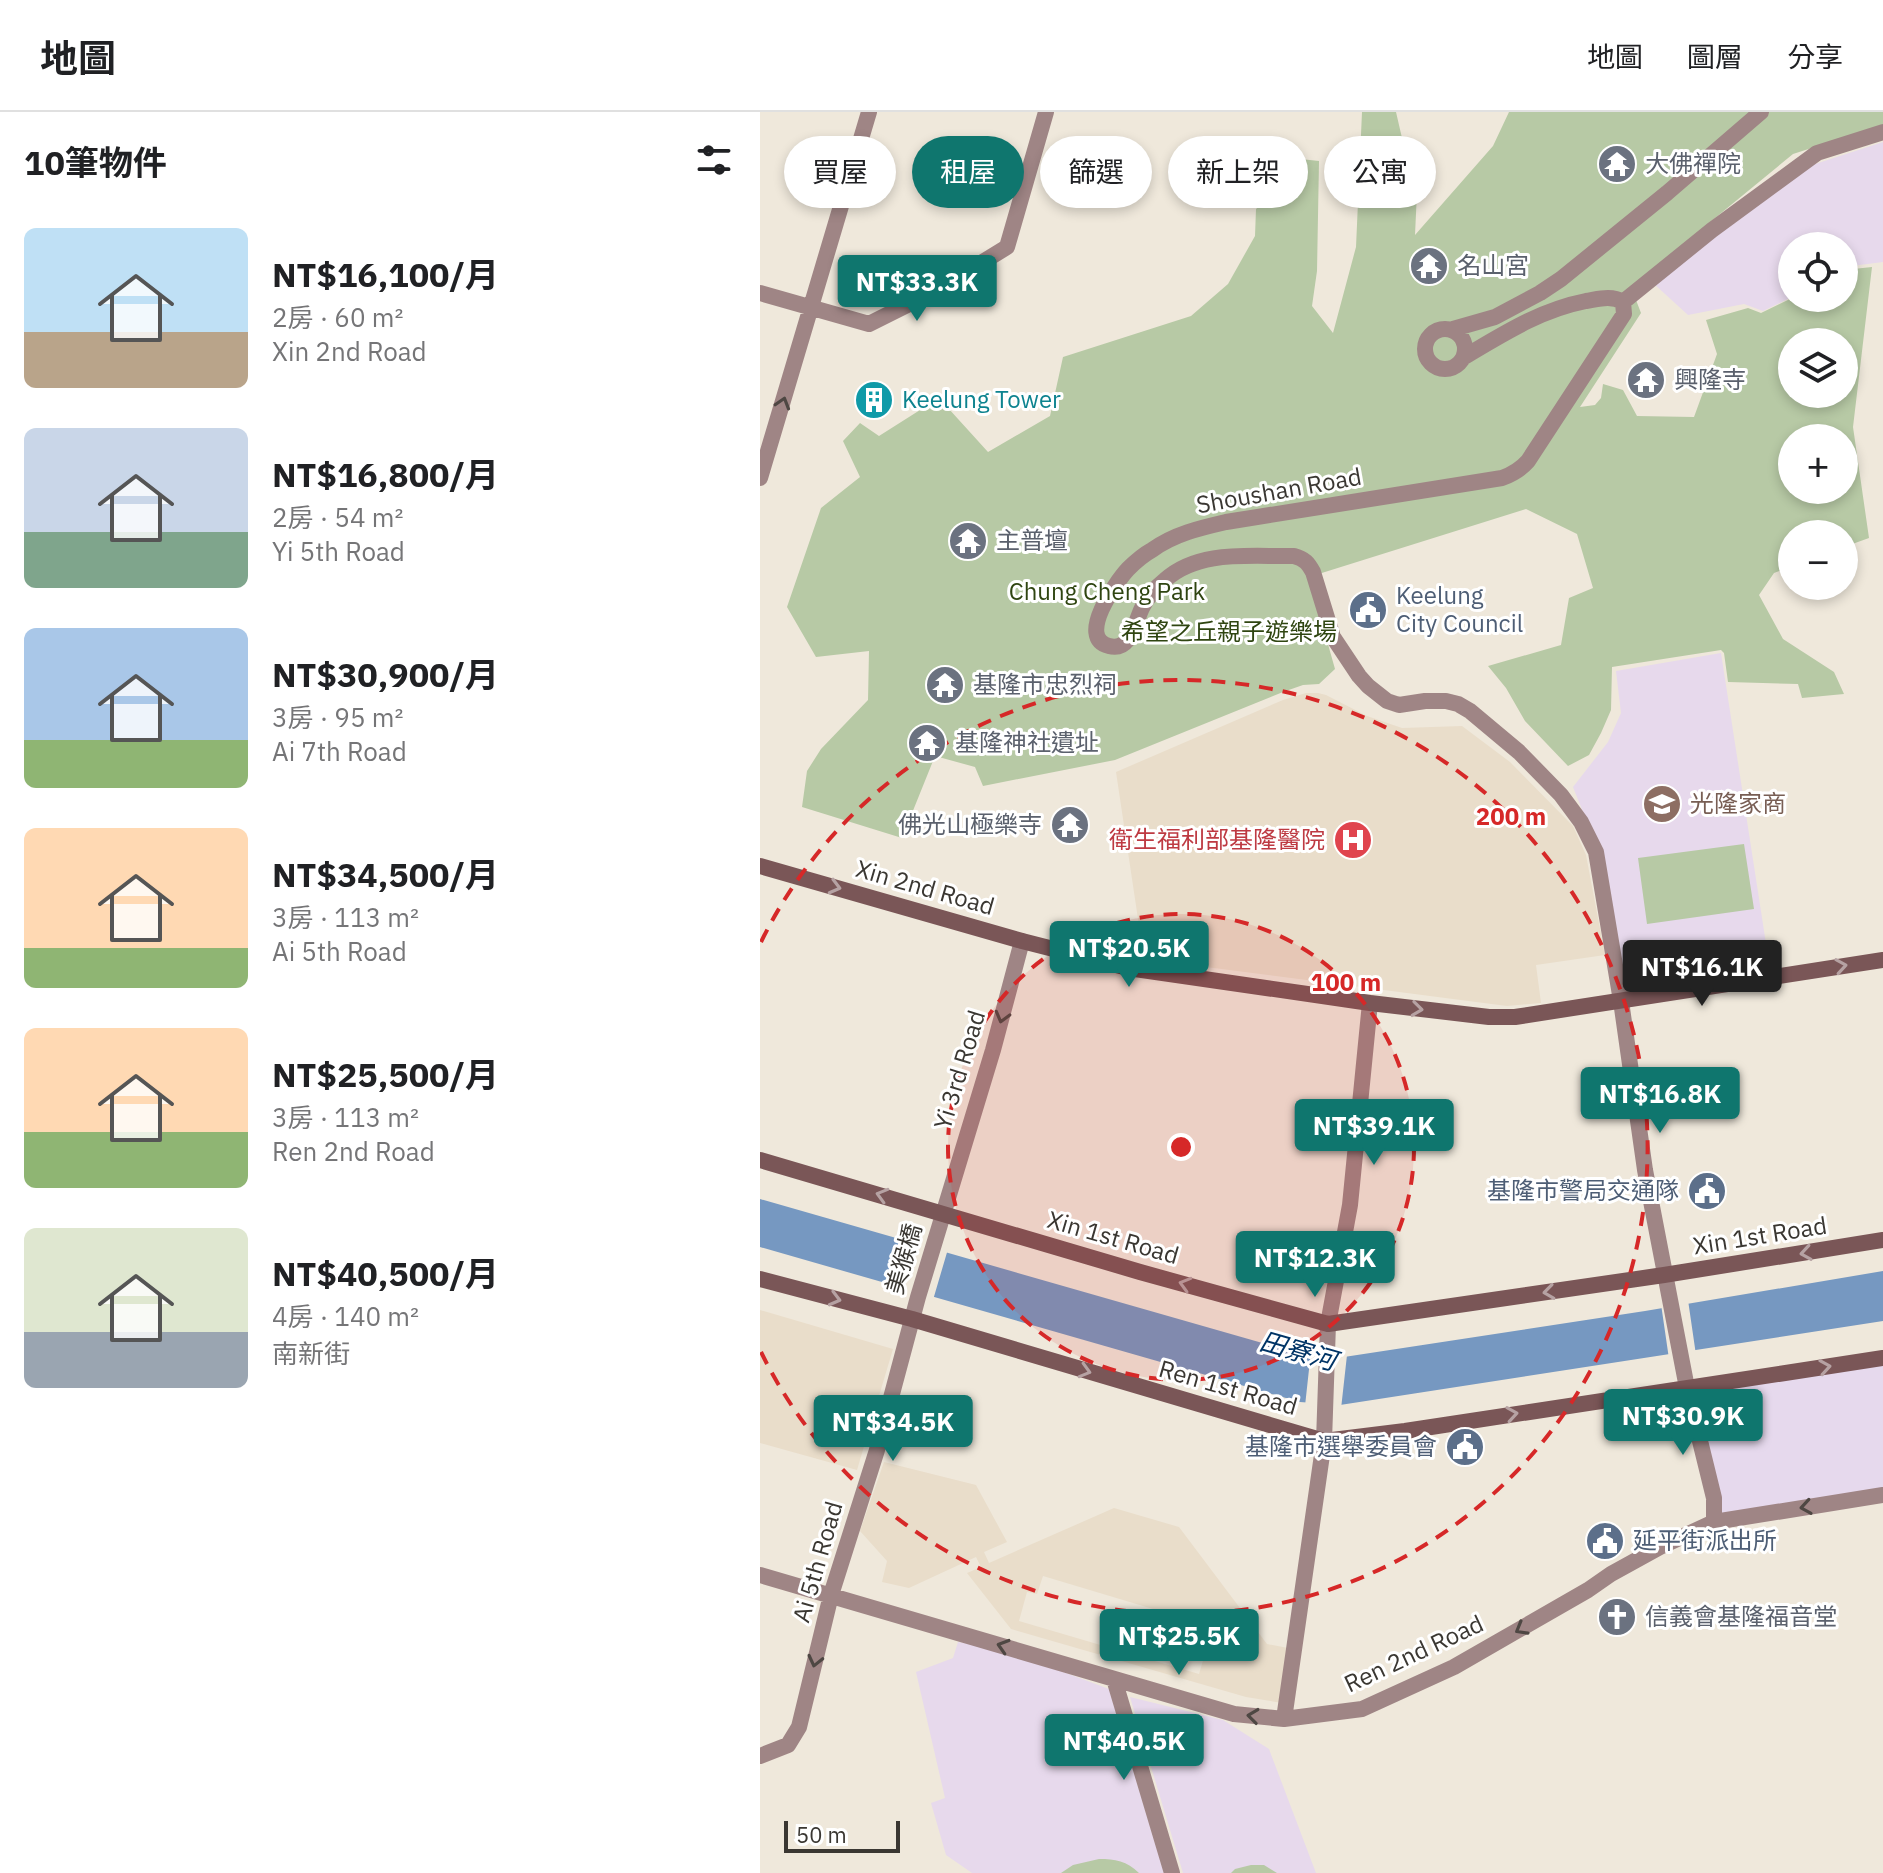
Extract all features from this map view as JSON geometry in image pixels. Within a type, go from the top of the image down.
[{"type":"street","points":[[760,478],[869,112]]},
{"type":"street","points":[[760,293],[869,324],[939,289],[1007,247],[1046,112]]},
{"type":"street","points":[[1761,112],[1561,279],[1495,317],[1432,332],[1426,341],[1426,357],[1432,364],[1444,369],[1457,365],[1464,357],[1510,329],[1546,312],[1613,297],[1623,302],[1712,230],[1817,153],[1883,132]]},
{"type":"street","name":"Shoushan Road","points":[[1621,1001],[1596,852],[1573,810],[1519,752],[1470,711],[1446,701],[1399,705],[1387,701],[1368,686],[1333,637],[1313,572],[1303,558],[1215,557],[1190,564],[1175,572],[1155,590],[1124,643],[1105,645],[1095,629],[1115,587],[1130,567],[1162,543],[1190,531],[1226,522],[1511,475],[1528,461],[1624,314],[1623,302]]},
{"type":"street","points":[[1453,329],[1464,340],[1464,357]]},
{"type":"street","name":"Xin 2nd Road","points":[[760,866],[1128,968],[1370,1003],[1502,1017],[1883,960]]},
{"type":"street","name":"Yi 3rd Road","points":[[943,1212],[993,1050],[1022,941]]},
{"type":"street","points":[[1621,1001],[1645,1170],[1687,1388],[1714,1498],[1714,1522]]},
{"type":"street","points":[[1284,1719],[1324,1441],[1328,1324],[1350,1205],[1370,1003]]},
{"type":"street","name":"Xin 1st Road","points":[[760,1160],[1328,1324],[1883,1240]]},
{"type":"street","name":"美猴橋","points":[[912,1319],[943,1212]]},
{"type":"street","name":"Ren 1st Road","points":[[760,1279],[912,1319],[1324,1441],[1883,1358]]},
{"type":"street","name":"Ai 5th Road","points":[[760,1756],[788,1745],[799,1727],[831,1595],[877,1450],[912,1319]]},
{"type":"street","name":"Ren 2nd Road","points":[[760,1575],[1234,1714],[1284,1719],[1362,1709],[1454,1667],[1611,1574],[1714,1522],[1883,1495]]},
{"type":"street","points":[[1114,1679],[1172,1873]]},
{"type":"shaded area","points":[[1883,142],[1883,262],[1858,265],[1858,232],[1778,232],[1778,304],[1763,311],[1744,304],[1688,315],[1653,283],[1809,166]]},
{"type":"shaded area","name":"光隆家商","points":[[1721,653],[1769,963],[1626,985],[1587,822],[1573,787],[1608,742],[1621,713],[1616,671]]},
{"type":"shaded area","name":"衛生福利部基隆醫院","points":[[1306,693],[1326,695],[1367,716],[1402,728],[1462,726],[1510,762],[1573,826],[1586,855],[1605,955],[1536,965],[1541,1003],[1507,1006],[1144,959],[1116,772]]},
{"type":"shaded area","points":[[760,1310],[893,1349],[857,1470],[760,1443]]},
{"type":"shaded area","points":[[1883,1358],[1883,1495],[1714,1522],[1679,1392]]},
{"type":"shaded area","points":[[884,1462],[976,1485],[1007,1542],[984,1552],[989,1563],[1114,1508],[1179,1527],[1267,1644],[1288,1648],[1282,1703],[1246,1697],[1011,1629],[967,1573],[981,1567],[976,1557],[909,1588],[882,1582],[887,1561],[860,1531]],"holes":[[[1043,1576],[1213,1627],[1199,1674],[1019,1621],[1027,1592],[1037,1594]]]},
{"type":"shaded area","points":[[958,1642],[1005,1650],[1109,1689],[1164,1873],[972,1873],[946,1855],[931,1803],[945,1798],[916,1672],[953,1658]]},
{"type":"shaded area","points":[[1130,1697],[1223,1720],[1269,1749],[1316,1873],[1183,1873]]},
{"type":"green space","name":"Chung Cheng Park","points":[[1362,112],[1396,112],[1402,136],[1361,136]]},
{"type":"green space","name":"Chung Cheng Park","points":[[1509,112],[1883,112],[1883,125],[1793,154],[1631,287],[1641,313],[1580,407],[1595,405],[1601,398],[1603,384],[1623,390],[1637,416],[1694,417],[1717,354],[1706,320],[1748,308],[1761,313],[1778,305],[1778,312],[1858,312],[1858,268],[1872,267],[1858,385],[1858,328],[1778,328],[1778,408],[1855,408],[1853,424],[1778,424],[1778,504],[1858,504],[1858,462],[1869,538],[1858,542],[1858,520],[1778,520],[1778,571],[1759,595],[1783,639],[1834,672],[1844,694],[1802,698],[1798,684],[1728,682],[1721,650],[1612,667],[1611,710],[1601,733],[1589,755],[1568,766],[1525,721],[1506,688],[1488,666],[1561,645],[1569,598],[1593,588],[1577,534],[1526,509],[1309,577],[1335,669],[1319,684],[1303,685],[1283,692],[1115,760],[983,786],[975,767],[935,756],[902,838],[802,807],[807,771],[821,749],[868,700],[869,651],[816,657],[787,607],[821,508],[860,477],[843,441],[860,423],[879,436],[939,398],[988,452],[1050,416],[1063,357],[1191,316],[1228,284],[1255,236],[1256,209],[1308,208],[1308,160],[1319,161],[1317,271],[1312,306],[1333,333],[1356,247],[1358,208],[1416,208],[1415,235],[1493,146]]},
{"type":"green space","points":[[1744,844],[1754,909],[1647,924],[1638,858]]},
{"type":"green space","points":[[1099,1859],[1120,1862],[1139,1873],[1061,1873],[1073,1865]]},
{"type":"green space","points":[[1251,1865],[1264,1865],[1277,1873],[1231,1873]]},
{"type":"water","name":"田寮河","points":[[760,1199],[1304,1355],[1344,1357],[1883,1271],[1883,1321],[1340,1405],[1300,1402],[760,1247]]},
{"type":"pier","points":[[918,1240],[948,1249],[933,1300],[903,1291]]},
{"type":"pier","points":[[1688,1300],[1696,1355],[1669,1359],[1661,1304]]},
{"type":"pier","points":[[1311,1351],[1347,1355],[1341,1409],[1305,1406]]},
{"type":"place","name":"大佛禪院","points":[[1617,164]]},
{"type":"place","name":"名山宮","points":[[1429,266]]},
{"type":"place","name":"興隆寺","points":[[1646,380]]},
{"type":"place","name":"Keelung Tower","points":[[874,400]]},
{"type":"place","name":"主普壇","points":[[968,541]]},
{"type":"place","name":"Keelung City Council","points":[[1368,610]]},
{"type":"place","name":"基隆市忠烈祠","points":[[945,685]]},
{"type":"place","name":"基隆神社遺址","points":[[927,743]]},
{"type":"place","name":"光隆家商","points":[[1662,804]]},
{"type":"place","name":"佛光山極樂寺","points":[[1070,825]]},
{"type":"place","name":"衛生福利部基隆醫院","points":[[1353,840]]},
{"type":"place","name":"基隆市警局交通隊","points":[[1707,1191]]},
{"type":"place","name":"基隆市選舉委員會","points":[[1465,1447]]},
{"type":"place","name":"延平街派出所","points":[[1605,1541]]},
{"type":"place","name":"信義會基隆福音堂","points":[[1617,1617]]},
{"type":"park label","name":"希望之丘親子遊樂場","points":[[1229,632]]}]
